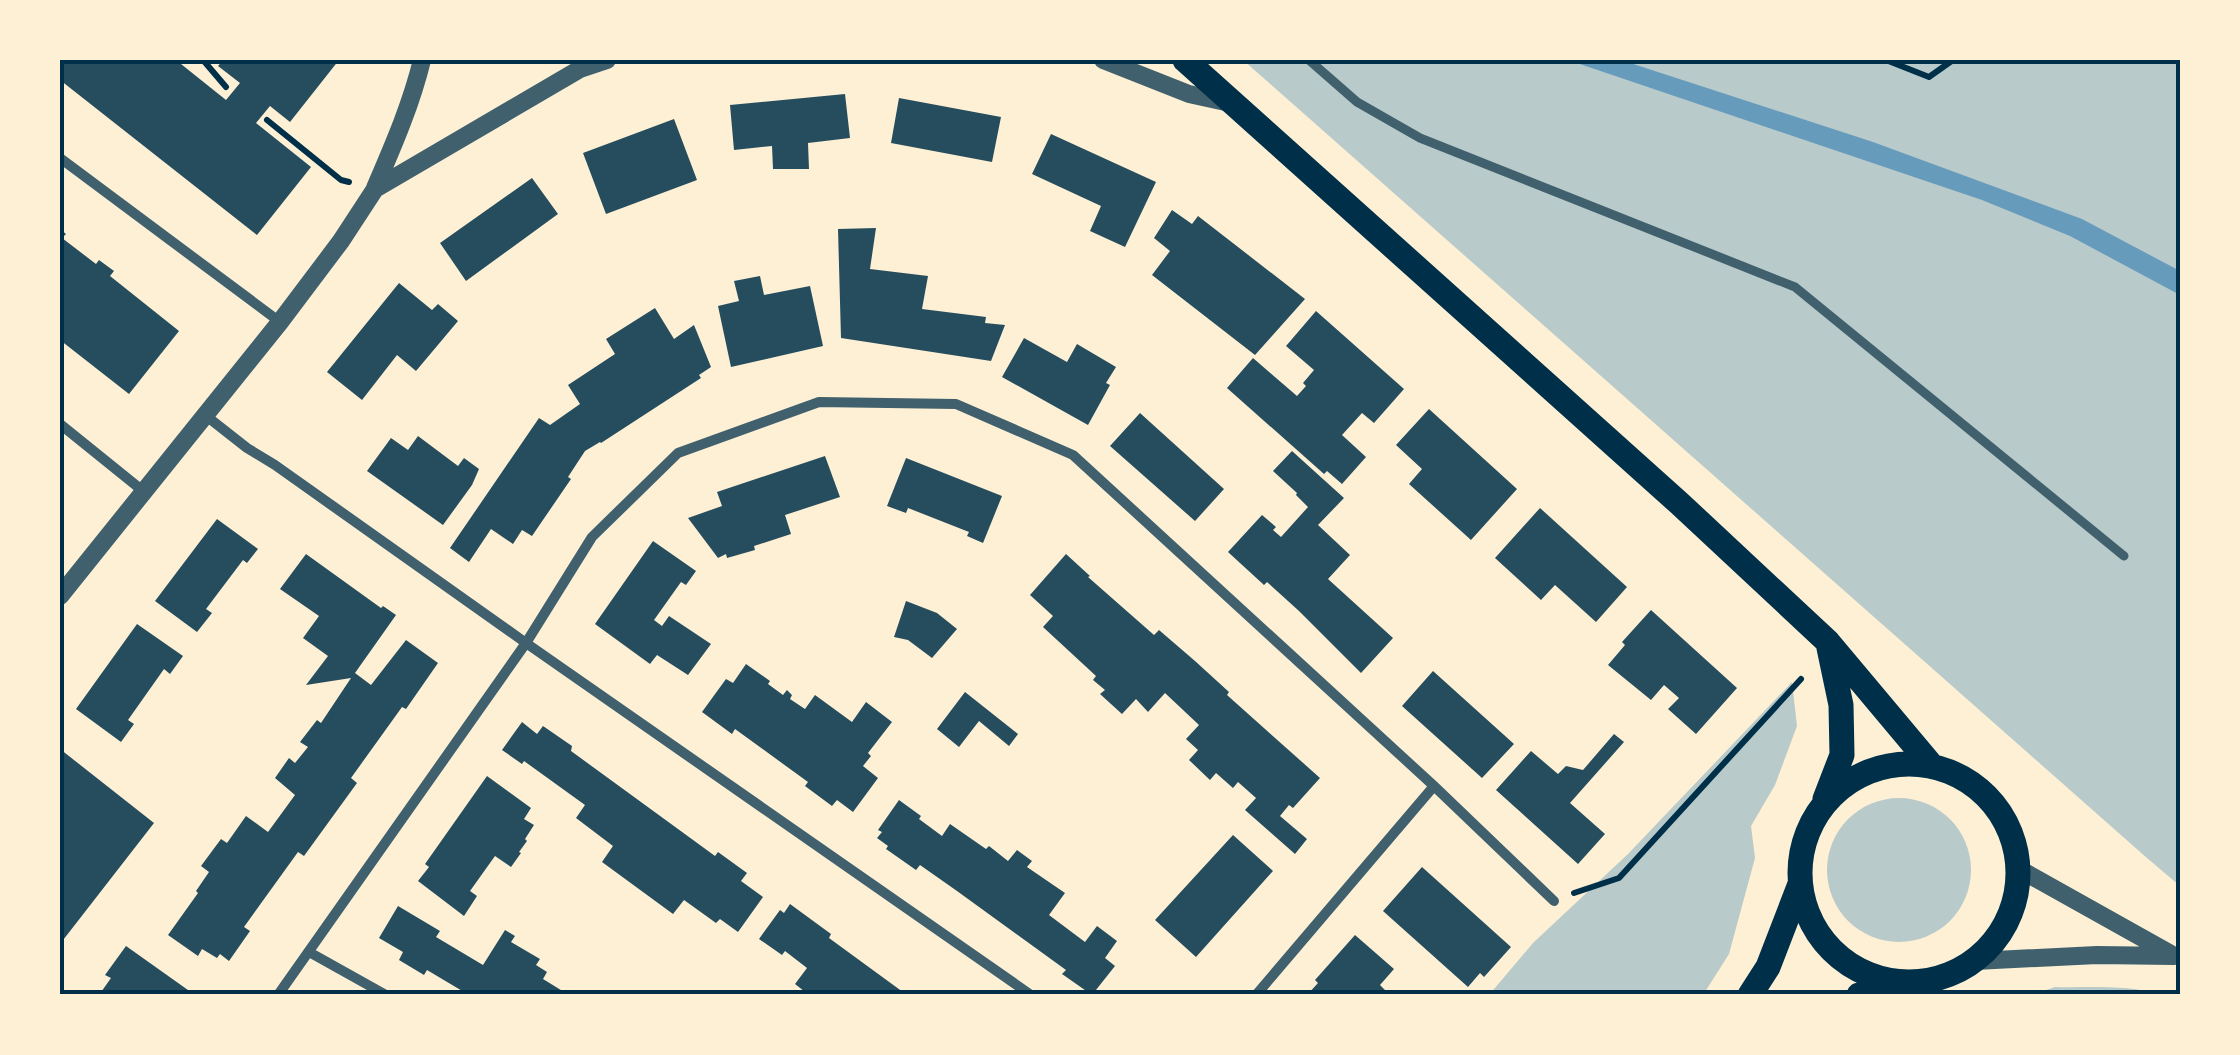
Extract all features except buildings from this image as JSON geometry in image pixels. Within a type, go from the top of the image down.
[{"type":"main road","points":[[1184,60],[1828,642],[1932,766]]},
{"type":"main road","points":[[1828,642],[1841,705],[1842,755],[1800,858],[1800,884],[1810,920],[1831,951],[1862,972],[1898,982],[1936,980]]},
{"type":"main road","points":[[1821,808],[1843,786],[1870,770],[1901,764],[1932,766],[1966,779],[1993,802],[2012,834],[2019,869],[2015,904],[2000,935],[1975,960],[1956,972],[1936,980],[1859,995]]},
{"type":"main road","points":[[1750,995],[1768,966],[1800,884]]},
{"type":"street","points":[[60,596],[341,241],[374,189],[409,104],[422,60]]},
{"type":"street","points":[[558,60],[580,70]]},
{"type":"street","points":[[374,189],[580,70],[607,60]]},
{"type":"street","points":[[1103,60],[1189,94],[1234,104]]},
{"type":"street","points":[[1309,60],[1357,102],[1420,138],[1796,287],[2124,556]]},
{"type":"street","points":[[60,158],[280,322]]},
{"type":"street","points":[[278,995],[526,643],[592,537],[678,453],[819,402],[956,404],[1073,455],[1554,901]]},
{"type":"street","points":[[205,415],[1031,995]]},
{"type":"street","points":[[60,424],[143,491]]},
{"type":"street","points":[[1256,995],[1434,786]]},
{"type":"street","points":[[2019,869],[2177,957]]},
{"type":"street","points":[[309,952],[386,995]]},
{"type":"street","points":[[1975,960],[2097,955],[2177,957]]},
{"type":"path","points":[[203,60],[226,88]]},
{"type":"path","points":[[1886,60],[1929,77],[1954,60]]},
{"type":"path","points":[[267,120],[342,180],[374,189]]},
{"type":"path","points":[[1554,901],[1618,878],[1789,693],[1828,642]]},
{"type":"shaded area","points":[[1243,60],[2180,60],[2180,886],[2147,858]]},
{"type":"shaded area","points":[[1792,682],[1797,726],[1775,785],[1751,826],[1755,858],[1729,954],[1703,995],[1489,995],[1533,943],[1628,854]]},
{"type":"shaded area","points":[[1899,798],[1926,804],[1950,819],[1965,843],[1971,870],[1965,897],[1950,921],[1926,936],[1899,942],[1872,936],[1848,921],[1833,897],[1827,870],[1833,843],[1848,819],[1872,804]]},
{"type":"shaded area","points":[[2055,987],[2122,988],[2159,995],[2031,995]]},
{"type":"water","points":[[1568,60],[1621,60],[1873,142],[2082,219],[2180,271],[2180,295],[2070,236],[1982,200]]}]
